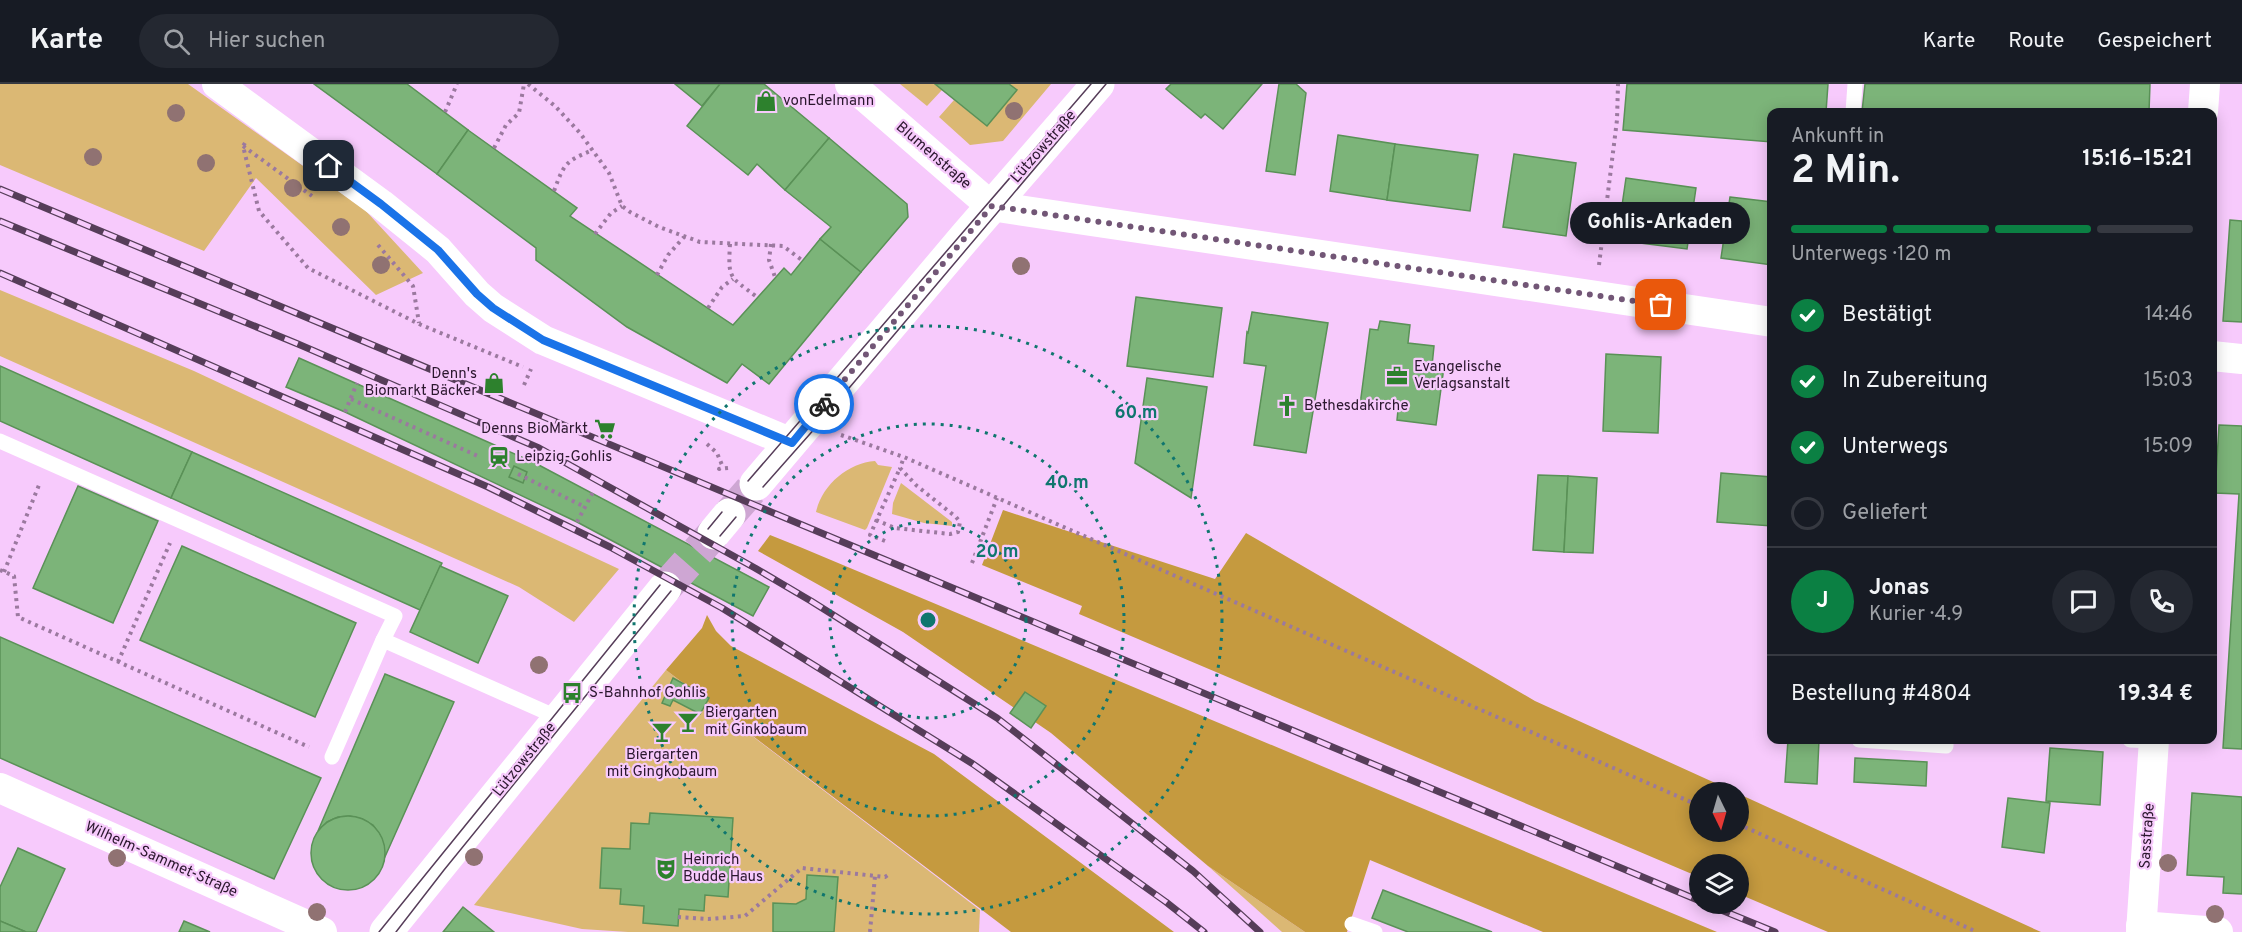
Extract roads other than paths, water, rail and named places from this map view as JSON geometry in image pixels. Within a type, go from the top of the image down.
[{"type":"main road","name":"Lützowstraße","points":[[756,484],[1098,84]]},
{"type":"main road","name":"Lützowstraße","points":[[386,932],[665,588]]},
{"type":"street","points":[[217,84],[381,204],[438,250],[477,294],[493,308],[543,340],[800,433]]},
{"type":"street","name":"Blumenstraße","points":[[850,84],[992,206]]},
{"type":"street","points":[[2203,108],[2205,84]]},
{"type":"street","points":[[992,206],[1767,321]]},
{"type":"street","points":[[2217,356],[2242,359]]},
{"type":"street","name":"Sasstraße","points":[[2141,929],[2146,744]]},
{"type":"street","name":"Wilhelm-Sammet-Straße","points":[[0,788],[322,932]]},
{"type":"street","points":[[2141,929],[2218,932]]},
{"type":"lane","points":[[1852,108],[1855,84]]},
{"type":"lane","points":[[0,441],[394,616],[332,757]]},
{"type":"lane","points":[[383,640],[559,718]]},
{"type":"lane","points":[[1917,744],[1946,746],[1946,744]]},
{"type":"lane","points":[[1352,924],[1375,932]]},
{"type":"tunnel","points":[[729,515],[756,484]]},
{"type":"tunnel","points":[[665,588],[714,533]]},
{"type":"tram line","points":[[748,481],[1091,84]]},
{"type":"tram line","points":[[763,487],[1106,84]]},
{"type":"tram line","points":[[708,529],[722,512]]},
{"type":"tram line","points":[[720,536],[736,517]]},
{"type":"tram line","points":[[379,932],[660,585]]},
{"type":"tram line","points":[[396,932],[671,591]]},
{"type":"railway","points":[[0,189],[1689,896]]},
{"type":"railway","points":[[0,221],[298,344],[539,448],[755,568],[997,718],[1193,871],[1260,932]]},
{"type":"railway","points":[[0,273],[488,487],[610,547],[722,608],[973,764],[1166,902],[1204,932]]},
{"type":"railway","points":[[1731,914],[1775,932]]},
{"type":"place","name":"vonEdelmann","points":[[766,101]]},
{"type":"place","name":"Gohlis-Arkaden","points":[[1661,305]]},
{"type":"place","name":"Evangelische Verlagsanstalt","points":[[1397,376]]},
{"type":"place","name":"Denn's Biomarkt Bäcker","points":[[494,383]]},
{"type":"place","name":"Bethesdakirche","points":[[1287,406]]},
{"type":"place","name":"Denns BioMarkt","points":[[605,429]]},
{"type":"place","name":"Leipzig-Gohlis","points":[[499,457]]},
{"type":"place","name":"S-Bahnhof Gohlis","points":[[572,693]]},
{"type":"place","name":"Biergarten mit Ginkobaum","points":[[688,722]]},
{"type":"place","name":"Biergarten mit Gingkobaum","points":[[662,732]]},
{"type":"place","name":"Heinrich Budde Haus","points":[[666,869]]}]
